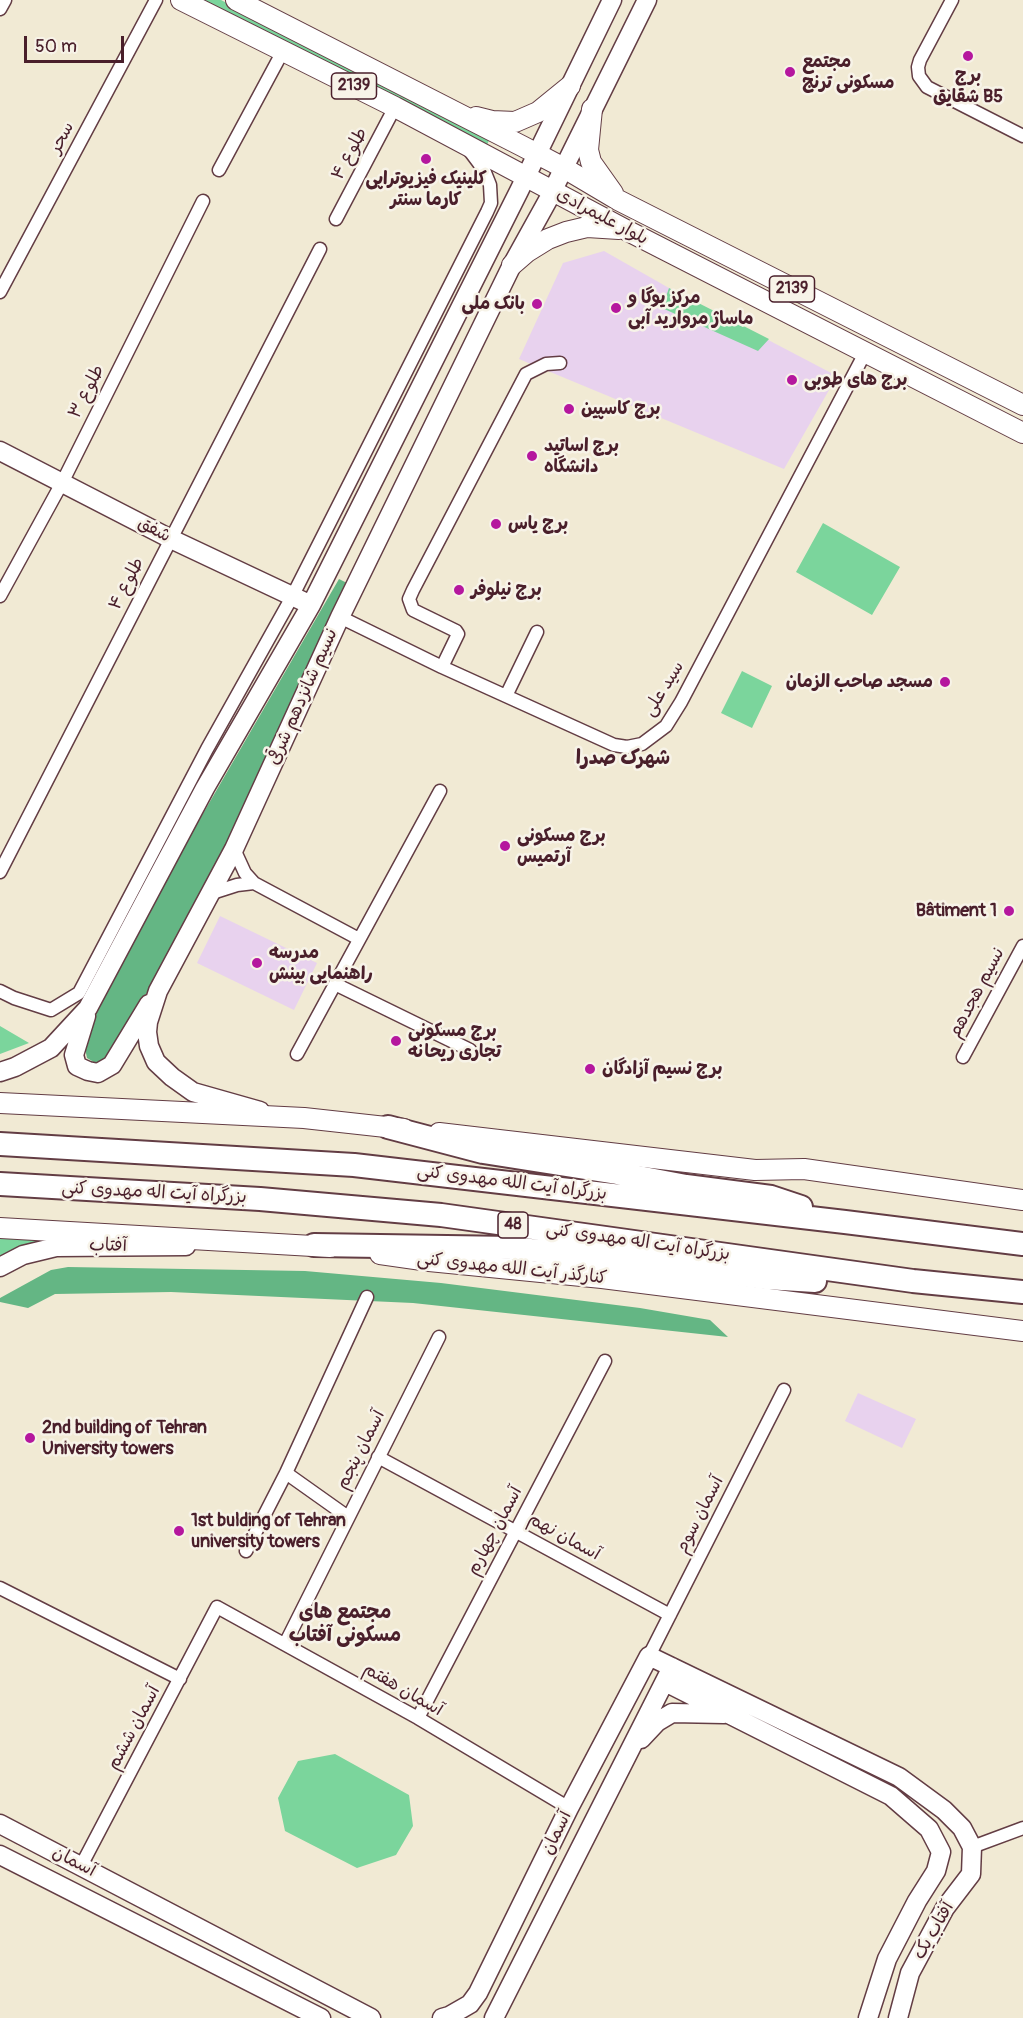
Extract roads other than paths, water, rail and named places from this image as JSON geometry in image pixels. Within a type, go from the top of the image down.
[{"type":"highway","points":[[388,1127],[483,1152],[686,1186],[771,1197],[845,1221]]},
{"type":"highway","name":"بزرگراه آیت الله مهدوی کنی","points":[[0,1144],[354,1165],[845,1221],[1023,1244]]},
{"type":"highway","name":"بزرگراه آیت اله مهدوی کنی","points":[[0,1184],[260,1199],[441,1215],[913,1281],[1023,1292]]},
{"type":"highway","points":[[314,1245],[513,1248],[766,1278],[876,1285],[913,1281]]},
{"type":"main road","name":"بلوار علیمرادی","points":[[181,0],[395,107],[626,230],[1023,433]]},
{"type":"main road","name":"بلوار علیمرادی","points":[[236,0],[564,168],[618,200],[1023,405]]},
{"type":"main road","points":[[452,110],[492,121],[514,122],[538,112],[570,86]]},
{"type":"main road","points":[[592,109],[588,150],[591,162],[618,200]]},
{"type":"main road","points":[[512,265],[548,238],[566,232],[586,227],[626,230]]},
{"type":"main road","points":[[0,1103],[304,1118],[755,1170],[804,1169],[1023,1200]]},
{"type":"main road","name":"کنارگذر آیت الله مهدوی کنی","points":[[0,1228],[314,1245],[429,1261],[602,1278],[1023,1331]]},
{"type":"street","points":[[0,9],[5,0]]},
{"type":"street","name":"سحر","points":[[0,292],[156,0]]},
{"type":"street","name":"نسیم شانزدهم شرقی","points":[[0,1072],[15,1067],[51,1048],[88,1008],[205,788],[311,605],[612,0]]},
{"type":"street","name":"نسیم شانزدهم شرقی","points":[[304,1118],[250,1109],[193,1092],[163,1070],[152,1054],[147,1032],[148,1022],[158,991],[234,849],[340,617],[512,265],[553,191],[647,0]]},
{"type":"street","points":[[952,0],[920,60],[919,76],[927,87],[1023,136]]},
{"type":"street","points":[[219,170],[283,51]]},
{"type":"street","name":"طلوع ۴","points":[[336,219],[395,107]]},
{"type":"street","points":[[0,991],[51,1010],[79,993],[207,749],[292,597],[487,212],[491,194],[488,177],[466,146]]},
{"type":"street","name":"طلوع ۳","points":[[0,596],[63,481],[203,201]]},
{"type":"street","name":"طلوع ۴","points":[[0,872],[320,249]]},
{"type":"street","points":[[472,284],[482,279],[490,280],[496,286],[497,297]]},
{"type":"street","name":"سید علی","points":[[340,617],[442,667],[614,745],[627,747],[642,744],[666,726],[681,702],[864,353]]},
{"type":"street","points":[[442,667],[458,634],[413,610],[410,599],[413,590],[526,374],[546,364],[560,363]]},
{"type":"street","name":"شفق","points":[[0,451],[63,481],[171,539],[311,605]]},
{"type":"street","points":[[506,696],[537,632]]},
{"type":"street","points":[[297,1054],[440,792]]},
{"type":"street","points":[[234,849],[245,873],[254,884],[360,939]]},
{"type":"street","points":[[212,893],[237,885],[254,884]]},
{"type":"street","name":"نسیم هجدهم","points":[[963,1057],[1023,946]]},
{"type":"street","points":[[335,984],[470,1050]]},
{"type":"street","points":[[88,1008],[74,1055],[78,1066],[98,1073],[112,1065],[158,991]]},
{"type":"street","name":"آفتاب","points":[[0,1267],[23,1255],[56,1247],[177,1247],[220,1241]]},
{"type":"street","points":[[246,1551],[286,1473],[367,1297]]},
{"type":"street","name":"آسمان پنجم","points":[[285,1644],[439,1336]]},
{"type":"street","name":"آسمان چهارم","points":[[418,1718],[605,1361]]},
{"type":"street","name":"آسمان سوم","points":[[649,1656],[784,1390]]},
{"type":"street","name":"آسمان نهم","points":[[378,1457],[670,1616]]},
{"type":"street","points":[[286,1473],[348,1517]]},
{"type":"street","points":[[0,1588],[180,1679]]},
{"type":"street","name":"آسمان هفتم","points":[[217,1607],[418,1718],[569,1808]]},
{"type":"street","name":"آسمان ششم","points":[[81,1866],[217,1607]]},
{"type":"street","points":[[649,1656],[668,1674],[729,1714],[891,1796],[929,1829],[941,1852],[972,1847],[1023,1828]]},
{"type":"street","name":"آسمان","points":[[442,2018],[470,2004],[478,1993],[569,1808],[649,1656]]},
{"type":"street","points":[[668,1674],[899,1778],[944,1810],[962,1828],[972,1847]]},
{"type":"street","name":"آسمان","points":[[494,2018],[668,1674]]},
{"type":"street","points":[[630,1751],[657,1722],[672,1713],[729,1714]]},
{"type":"street","name":"آسمان","points":[[0,1824],[371,2018]]},
{"type":"street","name":"آفتاب یک","points":[[898,2018],[910,1973],[945,1908],[971,1874],[972,1847]]},
{"type":"street","name":"آفتاب یک","points":[[868,2018],[887,1959],[936,1870],[941,1852]]},
{"type":"street","name":"آسمان","points":[[0,1855],[321,2018]]},
{"type":"place","name":"برج شقایق B5","points":[[968,56]]},
{"type":"place","name":"مجتمع مسکونی ترنج","points":[[790,72]]},
{"type":"place","name":"کلینیک فیزیوتراپی کارما سنتر","points":[[426,159]]},
{"type":"place","name":"بانک ملی","points":[[537,304]]},
{"type":"place","name":"مرکز یوگا و ماساژ مروارید آبی","points":[[616,308]]},
{"type":"place","name":"برج های طوبی","points":[[792,380]]},
{"type":"place","name":"برج کاسپین","points":[[569,409]]},
{"type":"place","name":"برج اساتید دانشگاه","points":[[532,456]]},
{"type":"place","name":"برج یاس","points":[[496,524]]},
{"type":"place","name":"برج نیلوفر","points":[[459,590]]},
{"type":"place","name":"مسجد صاحب الزمان","points":[[945,682]]},
{"type":"place","name":"برج مسکونی آرتمیس","points":[[505,846]]},
{"type":"place","name":"Bâtiment 1","points":[[1009,911]]},
{"type":"place","name":"مدرسه راهنمایی بینش","points":[[257,963]]},
{"type":"place","name":"برج مسکونی تجاری ریحانه","points":[[396,1041]]},
{"type":"place","name":"برج نسیم آزادگان","points":[[590,1069]]},
{"type":"place","name":"2nd building of Tehran University towers","points":[[30,1438]]},
{"type":"place","name":"1st bulding of Tehran university towers","points":[[179,1531]]},
{"type":"district","name":"شهرک صدرا","points":[[623,759]]},
{"type":"district","name":"مجتمع های مسکونی آفتاب","points":[[345,1624]]}]
